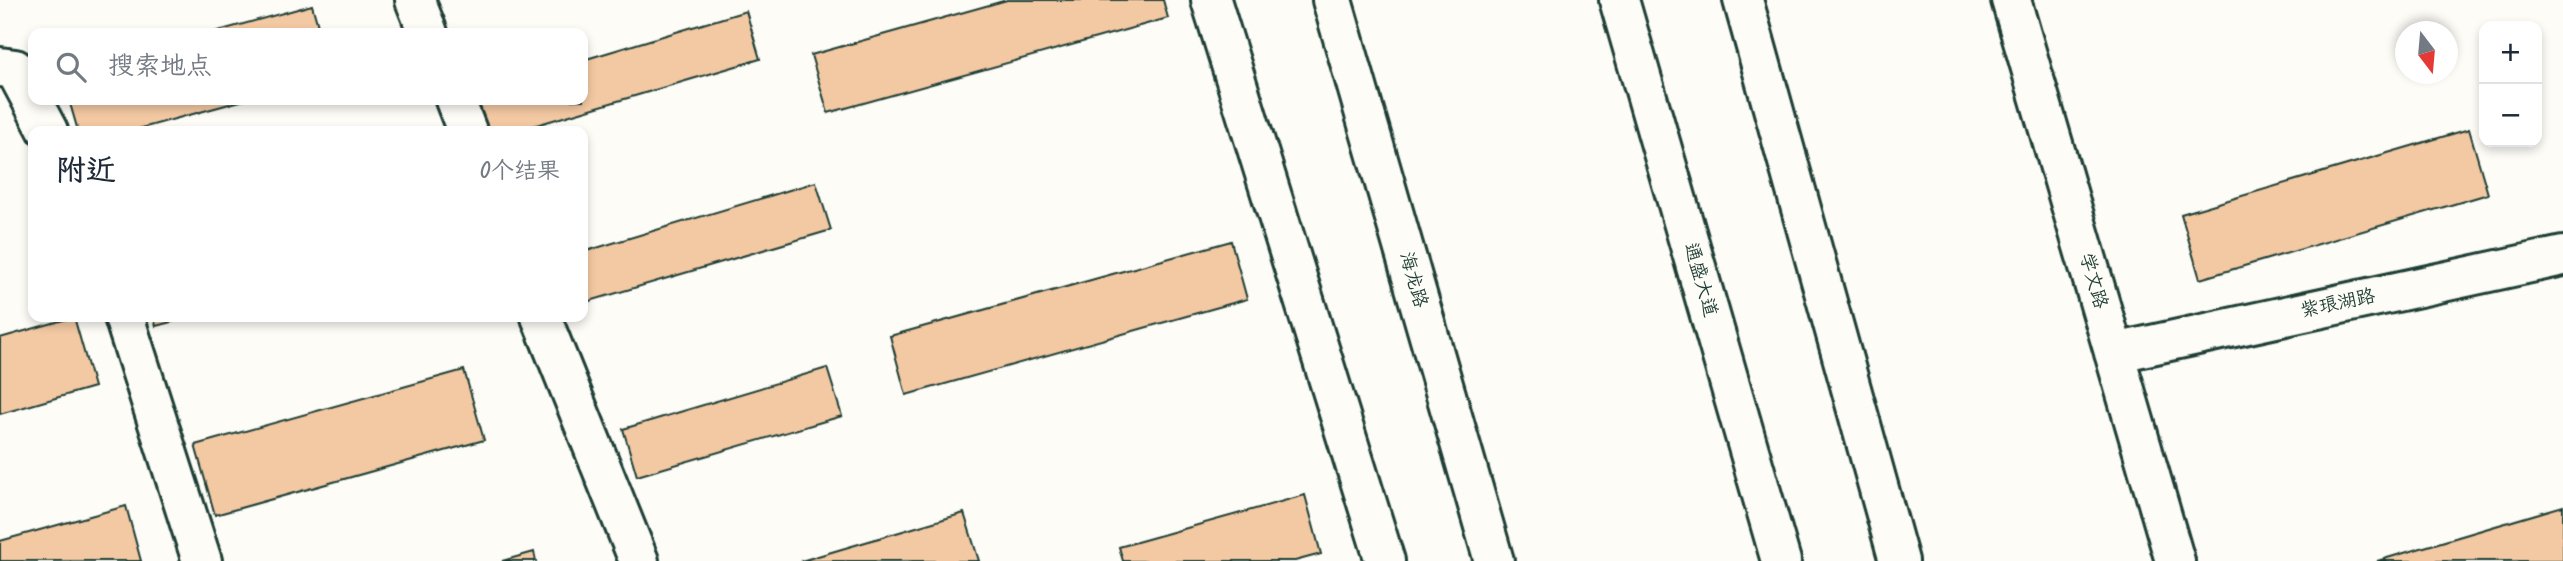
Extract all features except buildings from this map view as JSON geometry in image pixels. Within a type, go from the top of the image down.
[{"type":"street","points":[[415,0],[426,28]]},
{"type":"street","points":[[1211,0],[1385,561]]},
{"type":"street","name":"海龙路","points":[[1332,0],[1494,561]]},
{"type":"street","name":"通盛大道","points":[[1619,0],[1781,561]]},
{"type":"street","points":[[1743,0],[1899,561]]},
{"type":"street","name":"学文路","points":[[2011,0],[2175,561]]},
{"type":"street","points":[[0,67],[15,69],[28,93]]},
{"type":"street","points":[[34,105],[45,126]]},
{"type":"street","points":[[457,105],[465,126]]},
{"type":"street","name":"紫琅湖路","points":[[2114,353],[2563,256]]},
{"type":"street","points":[[126,322],[202,561]]},
{"type":"street","points":[[543,322],[639,561]]}]
